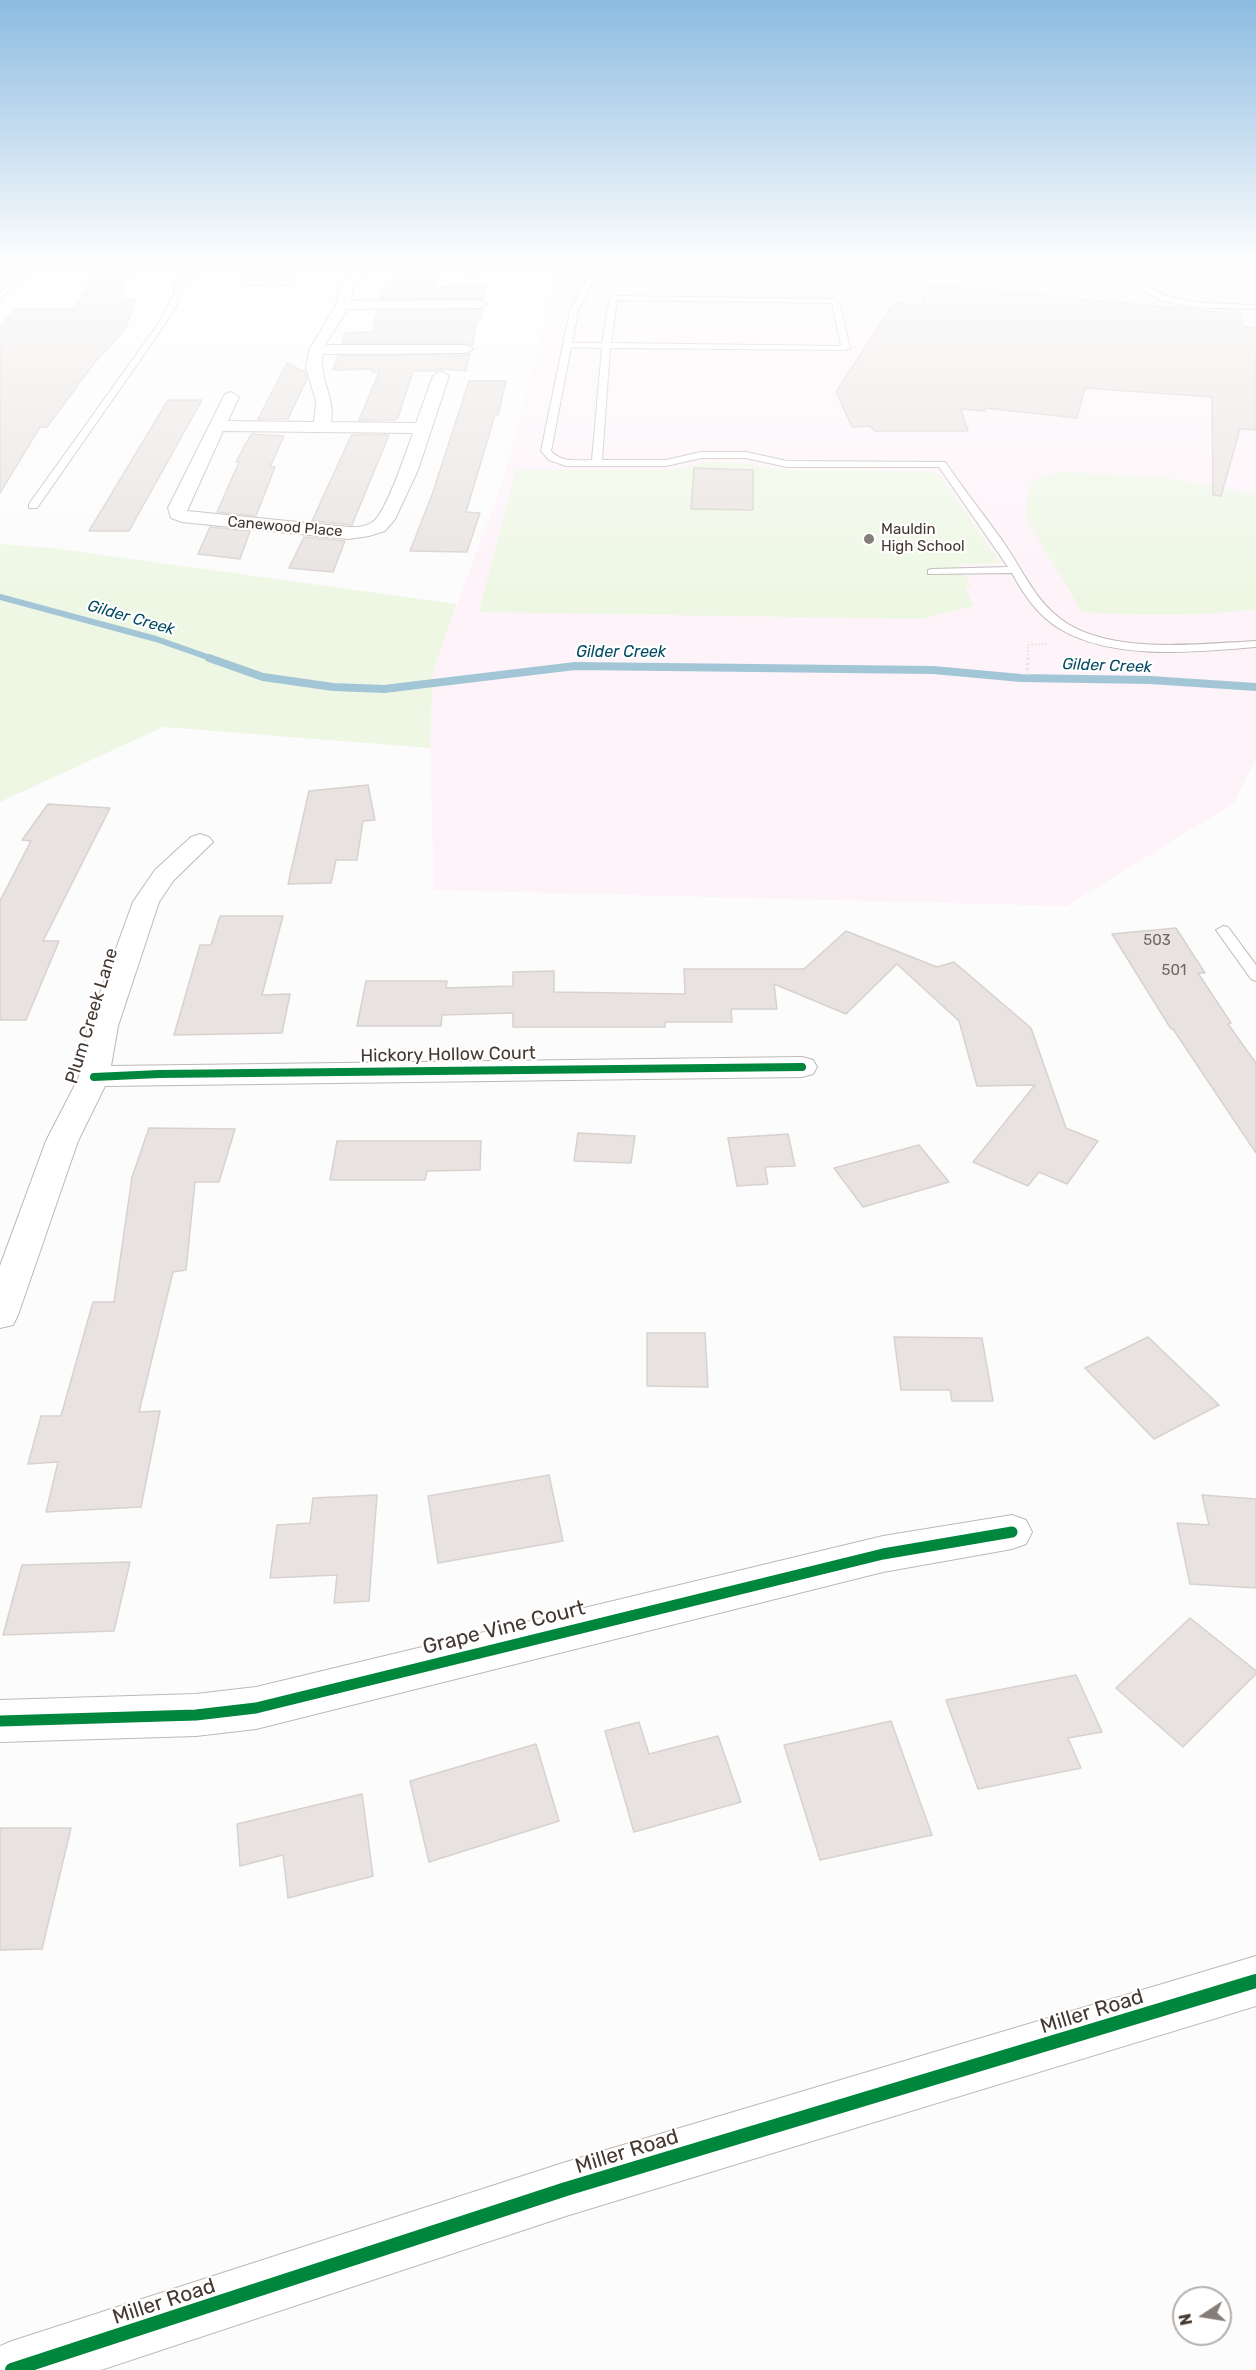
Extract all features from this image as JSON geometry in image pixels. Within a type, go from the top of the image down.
[{"type":"street","points":[[317,376],[327,411],[322,425]]},
{"type":"street","name":"Canewood Place","points":[[231,397],[177,508],[178,514],[348,533],[373,530],[386,519],[409,470],[441,376]]},
{"type":"street","points":[[217,426],[322,425],[423,428]]},
{"type":"street","name":"Plum Creek Lane","points":[[0,1315],[62,1141],[94,1077],[103,1026],[146,902],[164,876],[200,843]]},
{"type":"street","name":"Hickory Hollow Court","points":[[94,1077],[159,1074],[802,1067]]},
{"type":"street","name":"Grape Vine Court","points":[[0,1721],[196,1715],[256,1708],[883,1554],[1012,1532]]},
{"type":"street","name":"Miller Road","points":[[12,2370],[566,2189],[1256,1981]]},
{"type":"lane","points":[[33,506],[123,376]]},
{"type":"lane","points":[[561,376],[546,451],[552,458],[566,463],[666,463],[701,455],[746,455],[787,464],[942,464],[1043,610],[1058,623],[1095,638],[1152,647],[1256,644]]},
{"type":"lane","points":[[597,463],[604,376]]},
{"type":"lane","points":[[932,572],[1017,570]]},
{"type":"lane","points":[[1223,930],[1256,976]]},
{"type":"path","points":[[1026,647],[1027,675]]},
{"type":"shaded area","name":"Mauldin High School","points":[[530,376],[1256,376],[1256,758],[1234,803],[1067,906],[434,890],[430,748],[433,671],[505,474]]},
{"type":"green space","points":[[717,462],[743,463],[783,470],[926,471],[939,474],[1000,563],[959,564],[971,587],[964,587],[974,606],[920,619],[479,612],[516,470],[672,470]]},
{"type":"green space","points":[[1062,472],[1168,478],[1256,495],[1256,609],[1169,615],[1082,612],[1026,518],[1028,488],[1038,478]]},
{"type":"green space","points":[[0,544],[52,548],[457,604],[433,671],[430,748],[163,727],[0,802]]},
{"type":"building","points":[[0,376],[85,376],[47,427],[40,427],[0,493]]},
{"type":"building","points":[[280,376],[306,376],[307,379],[288,419],[258,419]]},
{"type":"building","points":[[378,376],[412,376],[398,418],[395,420],[359,420]]},
{"type":"building","points":[[847,376],[1256,376],[1256,430],[1240,429],[1221,496],[1213,495],[1212,397],[1085,388],[1077,418],[984,408],[985,411],[961,409],[968,431],[875,431],[870,426],[852,427],[836,392]]},
{"type":"building","points":[[469,381],[506,381],[498,415],[495,415],[466,512],[480,513],[467,552],[410,551],[433,492]]},
{"type":"building","points":[[168,400],[202,400],[129,531],[89,531]]},
{"type":"building","points":[[251,434],[284,436],[270,467],[275,467],[256,516],[217,512],[239,462],[236,462]]},
{"type":"building","points":[[389,435],[352,525],[312,521],[351,436]]},
{"type":"building","points":[[694,468],[753,470],[753,510],[691,509]]},
{"type":"building","points":[[210,527],[250,531],[240,559],[198,554]]},
{"type":"building","points":[[304,537],[345,541],[333,572],[289,568]]},
{"type":"building","points":[[368,785],[375,820],[363,821],[357,860],[336,860],[331,883],[288,884],[309,791]]},
{"type":"building","points":[[48,804],[110,808],[43,941],[59,941],[26,1020],[0,1020],[0,901],[31,841],[22,840]]},
{"type":"building","points":[[220,916],[283,916],[262,995],[290,994],[282,1033],[174,1035],[200,945],[211,945]]},
{"type":"building","points":[[1176,928],[1205,973],[1198,973],[1231,1023],[1228,1024],[1256,1063],[1256,1153],[1171,1029],[1112,934]]},
{"type":"building","points":[[846,931],[937,967],[954,962],[1031,1028],[1066,1128],[1098,1141],[1067,1184],[1039,1172],[1028,1186],[973,1162],[1035,1085],[977,1086],[959,1021],[897,964],[846,1014],[774,984],[777,1009],[731,1009],[732,1022],[665,1022],[665,1027],[513,1027],[513,1013],[442,1015],[441,1026],[357,1026],[366,981],[447,981],[446,988],[513,986],[513,972],[554,971],[554,992],[685,994],[684,969],[804,969]]},
{"type":"building","points":[[149,1128],[235,1129],[219,1182],[195,1182],[186,1270],[173,1272],[139,1412],[160,1411],[141,1507],[46,1512],[58,1462],[28,1464],[41,1416],[61,1416],[93,1302],[114,1302],[132,1177]]},
{"type":"building","points":[[578,1133],[635,1136],[631,1163],[574,1161]]},
{"type":"building","points":[[788,1134],[795,1166],[765,1167],[768,1184],[737,1186],[728,1138]]},
{"type":"building","points":[[337,1141],[481,1141],[480,1170],[427,1171],[425,1180],[330,1180]]},
{"type":"building","points":[[919,1145],[949,1182],[863,1207],[834,1168]]},
{"type":"building","points":[[647,1333],[705,1333],[708,1387],[647,1386]]},
{"type":"building","points":[[894,1337],[982,1338],[993,1401],[952,1401],[950,1390],[901,1390]]},
{"type":"building","points":[[1148,1337],[1219,1405],[1154,1439],[1085,1368]]},
{"type":"building","points":[[549,1475],[563,1541],[438,1563],[428,1496]]},
{"type":"building","points":[[377,1495],[369,1601],[334,1603],[337,1575],[270,1578],[277,1525],[310,1523],[313,1498]]},
{"type":"building","points":[[1202,1495],[1256,1499],[1256,1588],[1190,1584],[1177,1523],[1209,1525]]},
{"type":"building","points":[[130,1562],[114,1631],[3,1635],[22,1565]]},
{"type":"building","points":[[1190,1618],[1256,1671],[1256,1674],[1183,1747],[1116,1688]]},
{"type":"building","points":[[1076,1675],[1102,1732],[1068,1738],[1081,1768],[978,1789],[946,1700]]},
{"type":"building","points":[[891,1721],[932,1835],[820,1860],[784,1745]]},
{"type":"building","points":[[639,1722],[649,1754],[718,1736],[741,1802],[634,1832],[605,1731]]},
{"type":"building","points":[[536,1744],[559,1821],[429,1862],[410,1781]]},
{"type":"building","points":[[362,1794],[373,1876],[288,1898],[283,1855],[240,1866],[237,1824]]},
{"type":"building","points":[[0,1828],[71,1828],[42,1949],[0,1950]]},
{"type":"waterway","name":"Gilder Creek","points":[[0,597],[156,639],[213,659]]},
{"type":"waterway","name":"Gilder Creek","points":[[209,658],[263,677],[333,687],[384,689],[575,666],[933,670],[1021,678],[1150,680],[1256,687]]},
{"type":"cycle path","points":[[94,1077],[159,1074],[802,1067]]},
{"type":"cycle path","points":[[0,1721],[196,1715],[256,1708],[883,1554],[1012,1532]]},
{"type":"cycle path","points":[[12,2370],[566,2189],[1256,1981]]},
{"type":"place","name":"Mauldin High School","points":[[869,539]]}]
